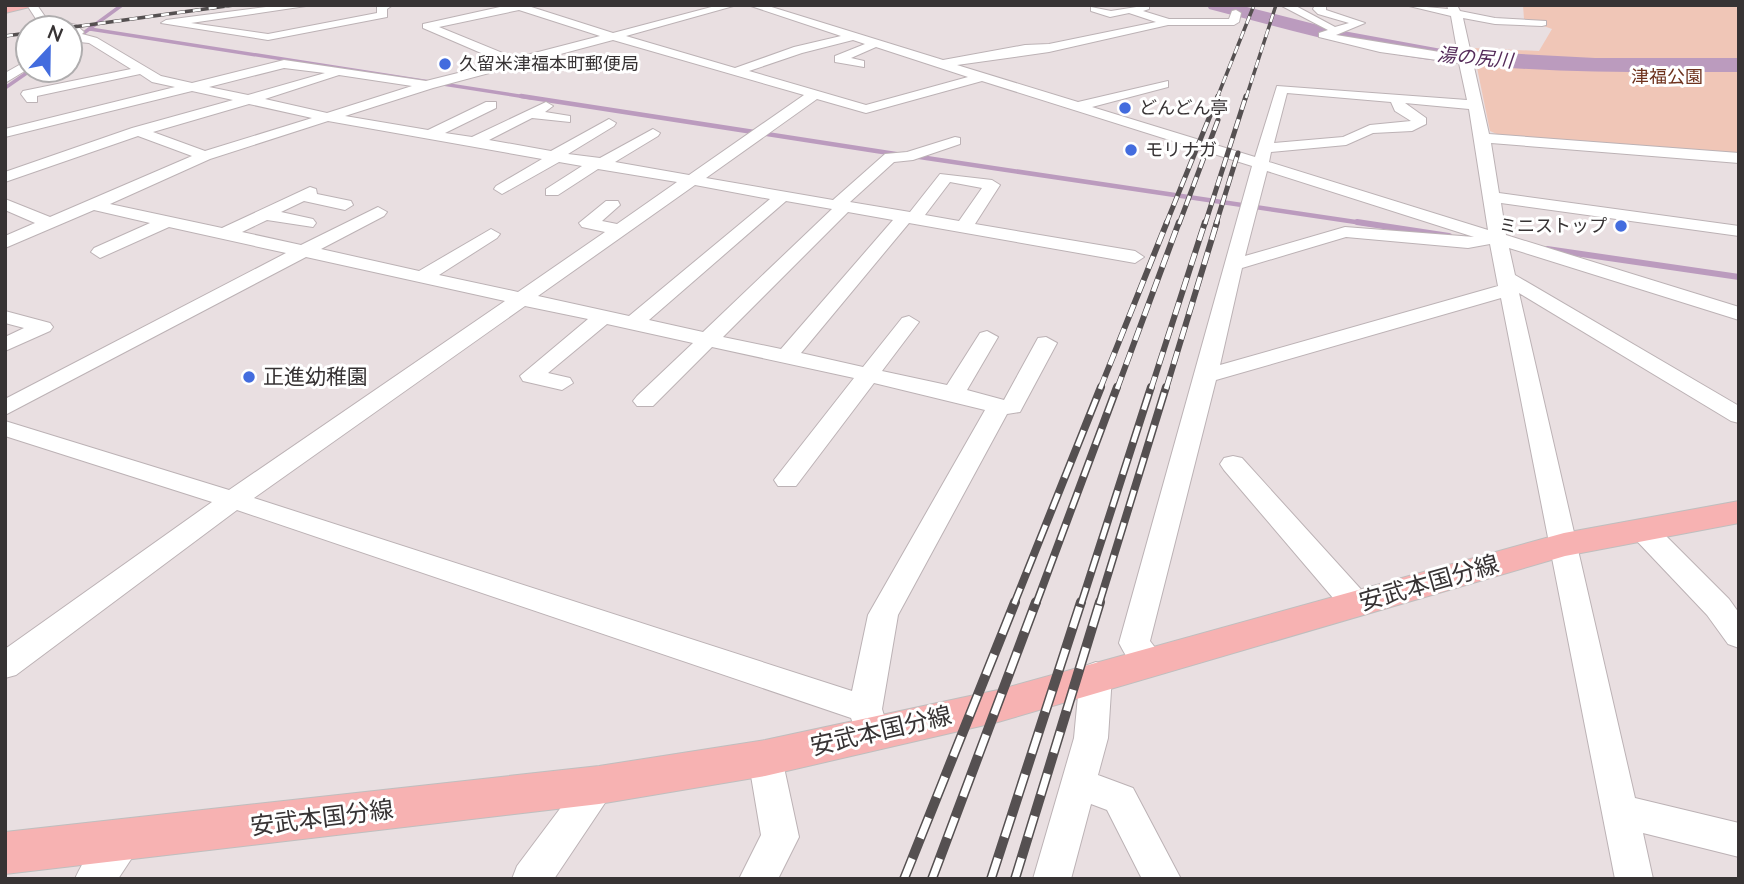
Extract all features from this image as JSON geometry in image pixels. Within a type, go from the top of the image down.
[{"type":"main road","points":[[5,9],[32,5]]},
{"type":"main road","name":"安武本国分線","points":[[5,853],[599,785],[765,758],[868,721],[998,706],[1096,675],[1564,545],[1739,512]]},
{"type":"street","points":[[364,33],[341,23],[309,9],[166,23],[268,37],[341,23],[383,15],[381,7],[388,5]]},
{"type":"street","points":[[5,243],[205,156],[511,61],[732,5]]},
{"type":"street","points":[[753,5],[1079,106],[1263,156],[1499,239],[1739,314]]},
{"type":"street","points":[[1285,5],[1338,30]]},
{"type":"street","points":[[1321,5],[1318,9],[1322,12],[1360,23],[1323,34],[1380,48],[1465,60]]},
{"type":"street","points":[[1410,5],[1452,18],[1542,23]]},
{"type":"street","points":[[511,61],[427,26],[518,6],[608,36],[866,109],[985,76]]},
{"type":"street","points":[[1095,9],[1110,14],[1136,8],[1168,22]]},
{"type":"street","points":[[1520,22],[1525,8]]},
{"type":"street","points":[[943,63],[1025,49],[1049,48],[1095,37],[1129,33],[1168,22],[1234,22],[1236,13]]},
{"type":"street","points":[[1452,18],[1483,138],[1499,239],[1634,879]]},
{"type":"street","points":[[735,72],[798,50],[854,36]]},
{"type":"street","points":[[84,39],[93,40],[157,79],[328,117],[692,178],[1135,257]]},
{"type":"street","points":[[860,64],[839,59],[877,43]]},
{"type":"street","points":[[5,133],[186,86],[284,64],[428,85]]},
{"type":"street","points":[[32,99],[28,94],[143,70]]},
{"type":"street","points":[[5,177],[140,131],[341,72]]},
{"type":"street","points":[[1079,106],[1163,84]]},
{"type":"street","points":[[1150,662],[1135,643],[1233,265],[1282,89],[1337,96],[1395,97],[1475,105]]},
{"type":"street","points":[[5,666],[233,500],[816,94]]},
{"type":"street","points":[[1263,156],[1346,141],[1370,130],[1412,128],[1421,121],[1400,108],[1395,97]]},
{"type":"street","points":[[431,134],[491,105]]},
{"type":"street","points":[[474,142],[546,106]]},
{"type":"street","points":[[530,114],[565,119]]},
{"type":"street","points":[[75,115],[140,131],[205,156]]},
{"type":"street","points":[[502,189],[609,123]]},
{"type":"street","points":[[552,192],[653,133]]},
{"type":"street","points":[[1483,138],[1739,158]]},
{"type":"street","points":[[645,401],[890,157],[908,157],[955,141]]},
{"type":"street","points":[[786,357],[946,177],[992,185],[964,227]]},
{"type":"street","points":[[224,234],[306,194],[345,205]]},
{"type":"street","points":[[632,324],[784,195]]},
{"type":"street","points":[[1492,197],[1739,230]]},
{"type":"street","points":[[5,204],[51,224]]},
{"type":"street","points":[[93,205],[954,393],[999,407],[1012,407],[1046,343]]},
{"type":"street","points":[[612,205],[588,223],[620,230]]},
{"type":"street","points":[[5,408],[378,212]]},
{"type":"street","points":[[264,214],[307,223]]},
{"type":"street","points":[[100,252],[168,221]]},
{"type":"street","points":[[1233,265],[1345,232],[1468,243],[1499,239]]},
{"type":"street","points":[[422,277],[491,234]]},
{"type":"street","points":[[1206,376],[1509,284],[1739,416]]},
{"type":"street","points":[[5,317],[43,327],[5,345]]},
{"type":"street","points":[[562,383],[531,376],[602,318]]},
{"type":"street","points":[[787,480],[866,374],[909,322]]},
{"type":"street","points":[[954,393],[987,337]]},
{"type":"street","points":[[5,428],[233,500],[868,721],[883,615],[999,407]]},
{"type":"street","points":[[1233,464],[1356,604]]},
{"type":"street","points":[[1644,531],[1718,607],[1739,636]]},
{"type":"street","points":[[1052,879],[1090,738],[1096,675]]},
{"type":"street","points":[[758,879],[780,837],[765,758]]},
{"type":"street","points":[[1078,783],[1121,799],[1162,879]]},
{"type":"street","points":[[531,879],[599,785]]},
{"type":"street","points":[[1620,811],[1739,840]]},
{"type":"street","points":[[94,879],[124,841]]},
{"type":"green space","name":"津福公園","points":[[1523,5],[1739,5],[1739,155],[1499,135],[1490,131],[1473,48],[1539,51],[1552,29],[1524,19]]},
{"type":"waterway","points":[[84,33],[122,5]]},
{"type":"waterway","name":"湯の尻川","points":[[1216,5],[1338,36],[1447,56],[1595,65],[1739,65]]},
{"type":"waterway","points":[[90,29],[532,98]]},
{"type":"waterway","points":[[5,88],[14,82]]},
{"type":"waterway","points":[[521,96],[902,155]]},
{"type":"waterway","points":[[913,156],[1369,224]]},
{"type":"waterway","points":[[1357,222],[1449,236]]},
{"type":"waterway","points":[[1547,249],[1739,277]]},
{"type":"railway","points":[[84,26],[234,5]]},
{"type":"railway","points":[[1217,98],[1254,5]]},
{"type":"railway","points":[[1246,98],[1276,5]]},
{"type":"railway","points":[[5,36],[14,35]]},
{"type":"railway","points":[[1166,224],[1218,96]]},
{"type":"railway","points":[[1205,224],[1246,96]]},
{"type":"railway","points":[[1179,224],[1218,120]]},
{"type":"railway","points":[[1216,224],[1238,153]]},
{"type":"railway","points":[[1100,389],[1167,222]]},
{"type":"railway","points":[[1117,389],[1179,222]]},
{"type":"railway","points":[[1151,389],[1205,222]]},
{"type":"railway","points":[[1166,389],[1217,222]]},
{"type":"railway","points":[[1014,604],[1101,387]]},
{"type":"railway","points":[[1036,604],[1117,387]]},
{"type":"railway","points":[[1081,604],[1151,387]]},
{"type":"railway","points":[[1099,604],[1166,387]]},
{"type":"railway","points":[[904,879],[1015,602]]},
{"type":"railway","points":[[932,879],[1036,602]]},
{"type":"railway","points":[[991,879],[1081,602]]},
{"type":"railway","points":[[1015,879],[1100,602]]},
{"type":"place","name":"久留米津福本町郵便局","points":[[445,64]]},
{"type":"place","name":"どんどん亭","points":[[1125,108]]},
{"type":"place","name":"モリナガ","points":[[1131,150]]},
{"type":"place","name":"ミニストップ","points":[[1621,226]]},
{"type":"place","name":"正進幼稚園","points":[[249,377]]}]
